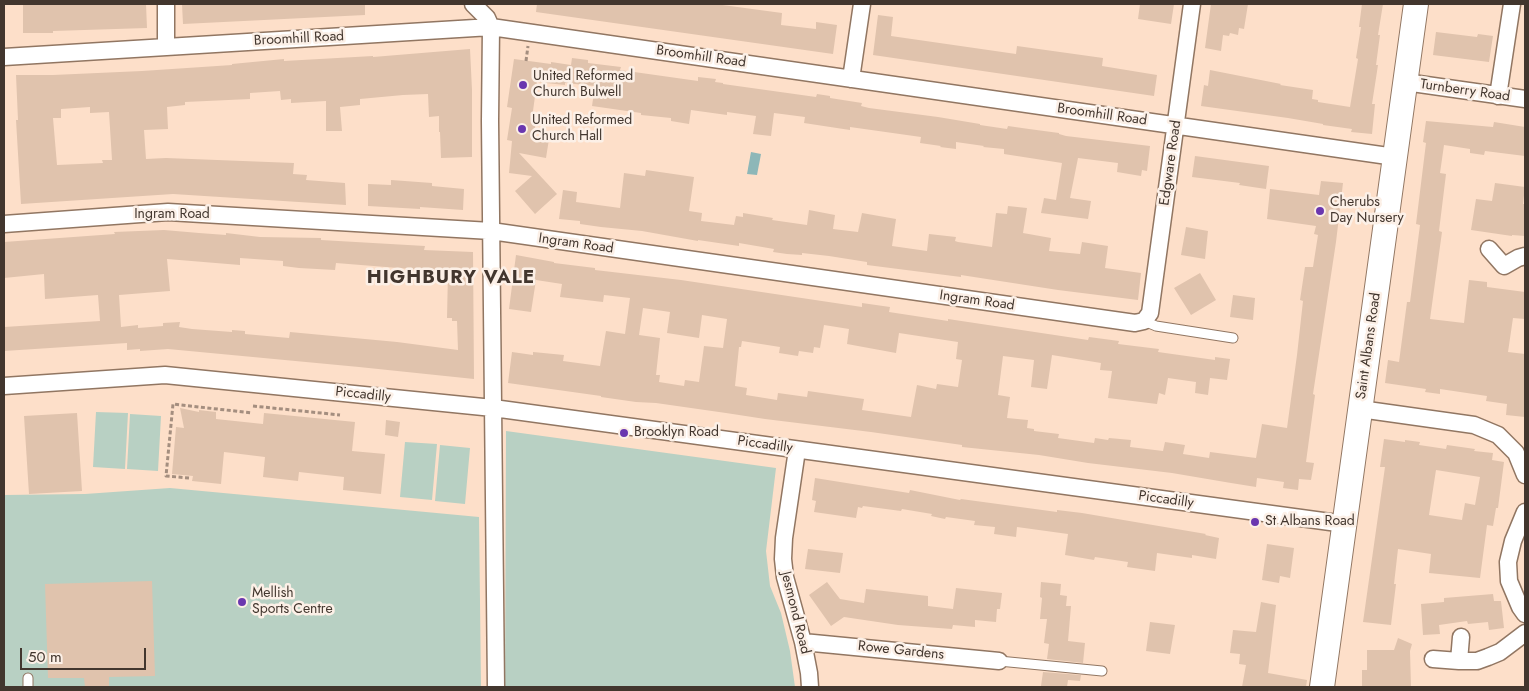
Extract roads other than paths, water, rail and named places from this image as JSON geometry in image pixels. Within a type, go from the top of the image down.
[{"type":"street","points":[[166,4],[166,47]]},
{"type":"street","points":[[473,4],[487,18],[491,28],[491,232],[496,687]]},
{"type":"street","points":[[851,79],[862,4]]},
{"type":"street","name":"Edgware Road","points":[[1144,321],[1150,313],[1192,4]]},
{"type":"street","name":"Saint Albans Road","points":[[1322,687],[1416,4]]},
{"type":"street","points":[[1498,96],[1515,9]]},
{"type":"street","name":"Broomhill Road","points":[[4,57],[491,28],[1395,157]]},
{"type":"street","name":"Turnberry Road","points":[[1405,82],[1525,99]]},
{"type":"street","name":"Ingram Road","points":[[4,224],[168,212],[491,232],[1135,323],[1144,321]]},
{"type":"street","points":[[1489,249],[1504,266],[1525,256]]},
{"type":"street","name":"Piccadilly","points":[[4,386],[165,375],[493,408],[1344,524]]},
{"type":"street","points":[[1360,409],[1474,425],[1498,435],[1520,450],[1525,475]]},
{"type":"street","name":"Jesmond Road","points":[[796,450],[784,538],[783,560],[785,577],[803,642],[810,687]]},
{"type":"street","points":[[1525,512],[1513,541],[1508,562],[1509,581],[1525,614]]},
{"type":"street","points":[[1433,658],[1459,662],[1476,661],[1500,652],[1524,636]]},
{"type":"street","points":[[1459,662],[1460,637]]},
{"type":"street","name":"Rowe Gardens","points":[[803,642],[999,661]]},
{"type":"lane","points":[[1144,321],[1156,326],[1233,338]]},
{"type":"lane","points":[[999,661],[1102,671]]},
{"type":"water","points":[[751,152],[761,154],[757,175],[747,174]]},
{"type":"place","name":"United Reformed Church Bulwell","points":[[523,85]]},
{"type":"place","name":"United Reformed Church Hall","points":[[522,129]]},
{"type":"place","name":"Cherubs Day Nursery","points":[[1320,211]]},
{"type":"place","name":"Brooklyn Road","points":[[624,433]]},
{"type":"place","name":"St Albans Road","points":[[1255,522]]},
{"type":"place","name":"Mellish Sports Centre","points":[[242,602]]},
{"type":"district","name":"HIGHBURY VALE","points":[[451,278]]}]
